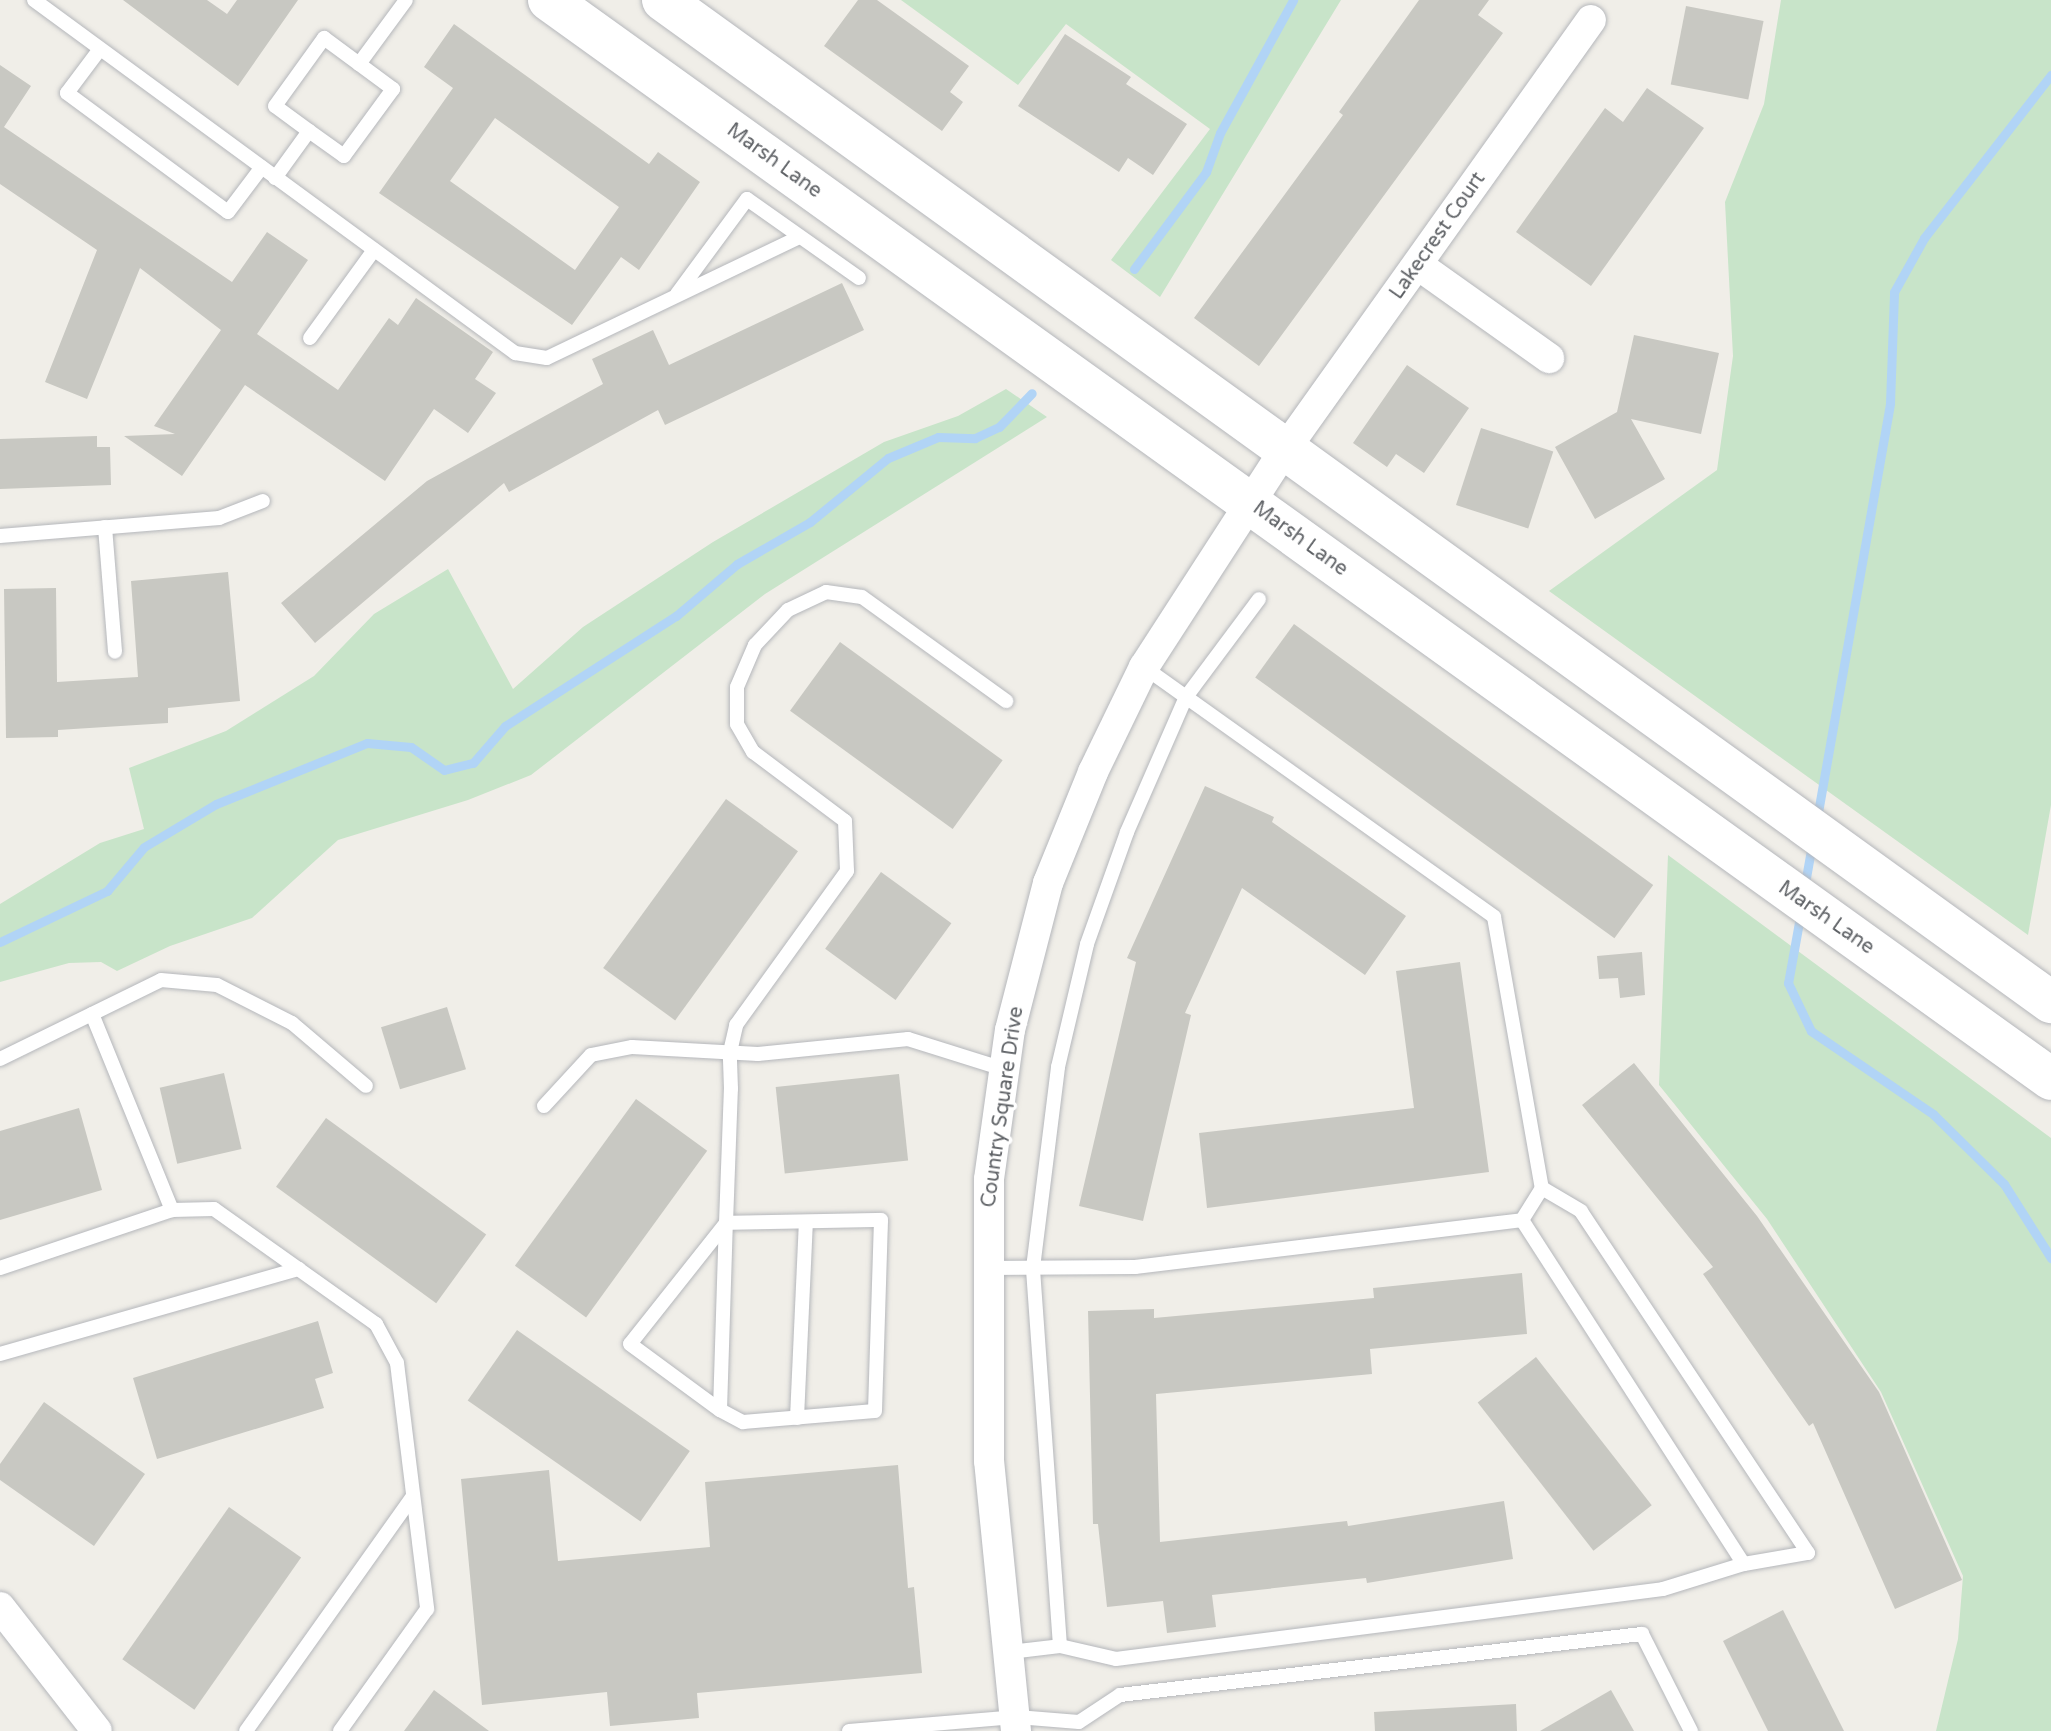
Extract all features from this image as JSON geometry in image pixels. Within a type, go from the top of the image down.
[{"type":"main road","name":"Marsh Lane","points":[[549,0],[2051,1079]]},
{"type":"main road","points":[[663,0],[2051,1002]]},
{"type":"street","name":"Lakecrest Court","points":[[1284,451],[1591,20]]},
{"type":"street","points":[[1418,265],[1549,358]]},
{"type":"street","name":"Country Square Drive","points":[[1017,1724],[989,1461],[986,1268],[989,1179],[1004,1069],[1048,883],[1102,750],[1144,667],[1284,451]]},
{"type":"street","points":[[0,1607],[97,1731]]},
{"type":"lane","points":[[34,0],[515,353],[547,358],[799,237]]},
{"type":"lane","points":[[359,64],[406,0]]},
{"type":"lane","points":[[324,38],[393,89],[344,156],[309,131],[275,106],[324,38]]},
{"type":"lane","points":[[100,49],[67,93],[228,212],[262,167]]},
{"type":"lane","points":[[275,178],[309,131]]},
{"type":"lane","points":[[674,297],[747,199],[859,278]]},
{"type":"lane","points":[[310,338],[374,250]]},
{"type":"lane","points":[[0,536],[219,518],[263,501]]},
{"type":"lane","points":[[105,527],[115,652]]},
{"type":"lane","points":[[720,1410],[730,1052],[736,1025],[847,871],[845,821],[753,752],[737,724],[737,687],[755,645],[788,610],[826,592],[862,597],[1006,701]]},
{"type":"lane","points":[[1060,1646],[1033,1268],[1058,1067],[1087,944],[1127,832],[1186,697],[1259,599]]},
{"type":"lane","points":[[1144,667],[1494,917],[1542,1188],[1522,1220]]},
{"type":"lane","points":[[0,1059],[161,980],[217,985],[292,1023],[366,1086]]},
{"type":"lane","points":[[92,1014],[172,1210]]},
{"type":"lane","points":[[544,1106],[591,1055],[632,1047],[758,1054],[908,1039],[1004,1069]]},
{"type":"lane","points":[[1010,1652],[1060,1646],[1116,1659],[1663,1589],[1744,1564],[1808,1553],[1581,1211],[1542,1188]]},
{"type":"lane","points":[[0,1268],[172,1210],[214,1209],[376,1324],[397,1363],[427,1609],[340,1731]]},
{"type":"lane","points":[[881,1220],[875,1411],[743,1422],[720,1410],[630,1344],[726,1223],[881,1220]]},
{"type":"lane","points":[[986,1268],[1135,1267],[1522,1220]]},
{"type":"lane","points":[[1522,1220],[1744,1564]]},
{"type":"lane","points":[[797,1418],[806,1222]]},
{"type":"lane","points":[[0,1354],[299,1269]]},
{"type":"lane","points":[[246,1731],[413,1496]]},
{"type":"lane","points":[[849,1731],[1017,1724],[1079,1727],[1120,1695],[1642,1634],[1691,1731]]},
{"type":"green space","points":[[901,0],[1341,0],[1160,297],[1111,260],[1210,129],[1066,24],[1018,85]]},
{"type":"green space","points":[[1781,0],[2051,0],[2051,805],[2028,935],[1549,591],[1717,470],[1733,356],[1725,202],[1764,104]]},
{"type":"green space","points":[[1006,389],[1047,417],[765,594],[531,775],[468,800],[338,840],[252,918],[170,946],[117,971],[101,962],[69,963],[0,982],[0,904],[100,843],[144,829],[129,768],[226,731],[314,676],[374,614],[448,569],[513,689],[583,627],[713,542],[884,442],[958,416]]},
{"type":"green space","points":[[1668,855],[2051,1138],[2051,1731],[1936,1731],[1958,1639],[1963,1576],[1881,1392],[1767,1219],[1659,1085]]},
{"type":"building","points":[[123,0],[207,0],[227,14],[237,0],[298,0],[238,86]]},
{"type":"building","points":[[858,0],[877,0],[969,66],[950,92],[963,102],[942,131],[824,46]]},
{"type":"building","points":[[1419,0],[1489,0],[1478,15],[1503,33],[1259,366],[1194,318],[1343,115],[1339,112]]},
{"type":"building","points":[[1686,6],[1764,21],[1748,100],[1671,85]]},
{"type":"building","points":[[454,24],[649,164],[658,152],[700,182],[639,270],[621,257],[572,325],[379,193],[453,88],[424,67]],"holes":[[[495,118],[619,207],[575,270],[450,181]]]},
{"type":"building","points":[[1065,34],[1131,77],[1126,84],[1187,124],[1153,175],[1128,158],[1119,172],[1018,106]]},
{"type":"building","points":[[0,65],[31,86],[4,127],[232,282],[267,232],[308,260],[257,334],[338,390],[389,318],[398,325],[416,298],[493,352],[475,379],[496,393],[468,433],[434,409],[385,481],[245,385],[182,476],[124,436],[175,434],[154,426],[221,330],[140,268],[87,399],[45,382],[97,250],[0,184]]},
{"type":"building","points":[[1647,88],[1704,128],[1591,286],[1516,232],[1605,108],[1623,122]]},
{"type":"building","points":[[842,283],[864,330],[665,425],[658,410],[509,492],[504,483],[315,643],[281,603],[427,481],[603,384],[592,359],[653,330],[669,365]]},
{"type":"building","points":[[1634,335],[1719,353],[1701,434],[1631,419],[1665,479],[1595,519],[1555,447],[1617,412]]},
{"type":"building","points":[[1407,365],[1469,408],[1424,473],[1396,454],[1387,467],[1353,443]]},
{"type":"building","points":[[1481,428],[1553,451],[1528,529],[1456,505]]},
{"type":"building","points":[[97,436],[97,447],[110,447],[111,485],[0,489],[0,439]]},
{"type":"building","points":[[228,572],[240,701],[168,708],[168,723],[58,730],[58,737],[6,738],[4,589],[56,588],[57,682],[138,677],[131,581]]},
{"type":"building","points":[[1294,624],[1653,885],[1614,938],[1255,677]]},
{"type":"building","points":[[840,642],[1003,760],[953,829],[790,711]]},
{"type":"building","points":[[1205,786],[1274,817],[1272,822],[1406,916],[1365,975],[1242,888],[1185,1013],[1191,1015],[1143,1221],[1079,1206],[1136,962],[1127,958]]},
{"type":"building","points":[[726,799],[798,851],[675,1020],[603,968]]},
{"type":"building","points":[[881,872],[951,923],[896,1000],[825,949]]},
{"type":"building","points":[[1642,952],[1645,995],[1620,998],[1618,978],[1599,979],[1597,956]]},
{"type":"building","points":[[1460,962],[1489,1172],[1207,1208],[1199,1133],[1414,1108],[1396,971]]},
{"type":"building","points":[[447,1007],[466,1069],[400,1089],[381,1027]]},
{"type":"building","points":[[1634,1063],[1757,1216],[1879,1392],[1962,1580],[1895,1609],[1813,1423],[1809,1426],[1703,1274],[1713,1267],[1582,1105]]},
{"type":"building","points":[[224,1073],[242,1149],[177,1164],[160,1088]]},
{"type":"building","points":[[899,1074],[908,1161],[785,1173],[776,1087]]},
{"type":"building","points":[[636,1099],[707,1151],[586,1317],[515,1266]]},
{"type":"building","points":[[79,1108],[102,1190],[0,1220],[0,1131]]},
{"type":"building","points":[[326,1118],[486,1234],[436,1303],[276,1187]]},
{"type":"building","points":[[1522,1273],[1527,1334],[1370,1349],[1372,1374],[1156,1394],[1160,1542],[1347,1521],[1348,1526],[1504,1501],[1513,1559],[1367,1583],[1366,1578],[1212,1595],[1216,1627],[1167,1633],[1163,1601],[1107,1607],[1098,1524],[1093,1524],[1088,1311],[1154,1309],[1154,1318],[1374,1298],[1373,1288]]},
{"type":"building","points":[[318,1321],[333,1373],[315,1379],[324,1408],[157,1459],[133,1378]]},
{"type":"building","points":[[517,1330],[690,1451],[641,1521],[468,1400]]},
{"type":"building","points":[[1536,1357],[1652,1505],[1593,1551],[1478,1403]]},
{"type":"building","points":[[44,1402],[145,1474],[94,1546],[0,1480],[0,1464]]},
{"type":"building","points":[[898,1465],[908,1588],[914,1587],[922,1673],[697,1693],[699,1718],[610,1726],[607,1692],[482,1705],[461,1479],[549,1470],[558,1561],[710,1547],[705,1482]]},
{"type":"building","points":[[229,1507],[301,1557],[194,1710],[122,1659]]},
{"type":"building","points":[[1783,1610],[1844,1731],[1768,1731],[1723,1641]]},
{"type":"building","points":[[434,1690],[489,1731],[404,1731]]},
{"type":"building","points":[[1611,1690],[1634,1731],[1540,1731]]},
{"type":"building","points":[[1516,1704],[1517,1731],[1375,1731],[1374,1712]]},
{"type":"waterway","points":[[1134,269],[1206,172],[1220,133],[1293,0]]},
{"type":"waterway","points":[[1817,818],[1890,403],[1894,292],[1924,238],[2051,75]]},
{"type":"waterway","points":[[0,942],[107,891],[144,847],[216,804],[367,743],[411,747],[444,770],[473,763],[505,726],[676,616],[737,564],[810,522],[888,458],[938,437],[975,438],[999,427],[1032,393]]},
{"type":"waterway","points":[[1804,889],[1812,844]]},
{"type":"waterway","points":[[1801,911],[1788,983],[1811,1031],[1933,1114],[2004,1184],[2051,1258]]}]
